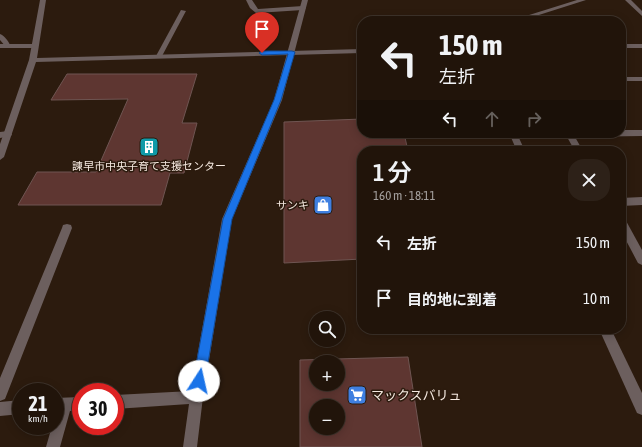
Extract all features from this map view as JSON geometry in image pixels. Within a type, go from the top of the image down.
[{"type":"street","points":[[0,157],[4,135],[33,60],[43,0]]},
{"type":"street","points":[[249,0],[252,8],[256,11],[303,8]]},
{"type":"street","points":[[190,447],[196,397],[227,219],[278,100],[305,0]]},
{"type":"street","points":[[530,16],[583,0]]},
{"type":"street","points":[[628,0],[642,14]]},
{"type":"street","points":[[158,56],[183,11]]},
{"type":"street","points":[[0,36],[8,46]]},
{"type":"street","points":[[0,46],[35,46]]},
{"type":"street","points":[[626,46],[642,46]]},
{"type":"street","points":[[33,60],[357,51]]},
{"type":"street","points":[[626,80],[642,79]]},
{"type":"street","points":[[626,133],[642,133]]},
{"type":"street","points":[[626,202],[642,201]]},
{"type":"street","points":[[0,394],[67,228]]},
{"type":"street","points":[[626,231],[642,260]]},
{"type":"street","points":[[607,334],[642,408]]},
{"type":"street","points":[[124,401],[196,397]]},
{"type":"street","points":[[0,409],[12,408]]},
{"type":"street","points":[[52,447],[54,435]]},
{"type":"building","name":"諫早市中央子育て支援センター","points":[[67,74],[197,74],[182,123],[197,123],[184,173],[170,173],[161,205],[18,205],[37,172],[96,172],[128,99],[51,100]]},
{"type":"building","name":"サンキ","points":[[357,119],[357,138],[405,138],[407,146],[357,146],[357,259],[284,263],[284,122]]},
{"type":"building","name":"マックスバリュ","points":[[408,357],[422,447],[300,447],[300,360],[309,360],[309,391],[345,391],[345,359]]},
{"type":"place","name":"諫早市中央子育て支援センター","points":[[149,147]]},
{"type":"place","name":"サンキ","points":[[323,205]]},
{"type":"place","name":"マックスバリュ","points":[[357,395]]},
{"type":"route","points":[[199,381],[227,219],[278,100],[292,52],[262,53]]}]
